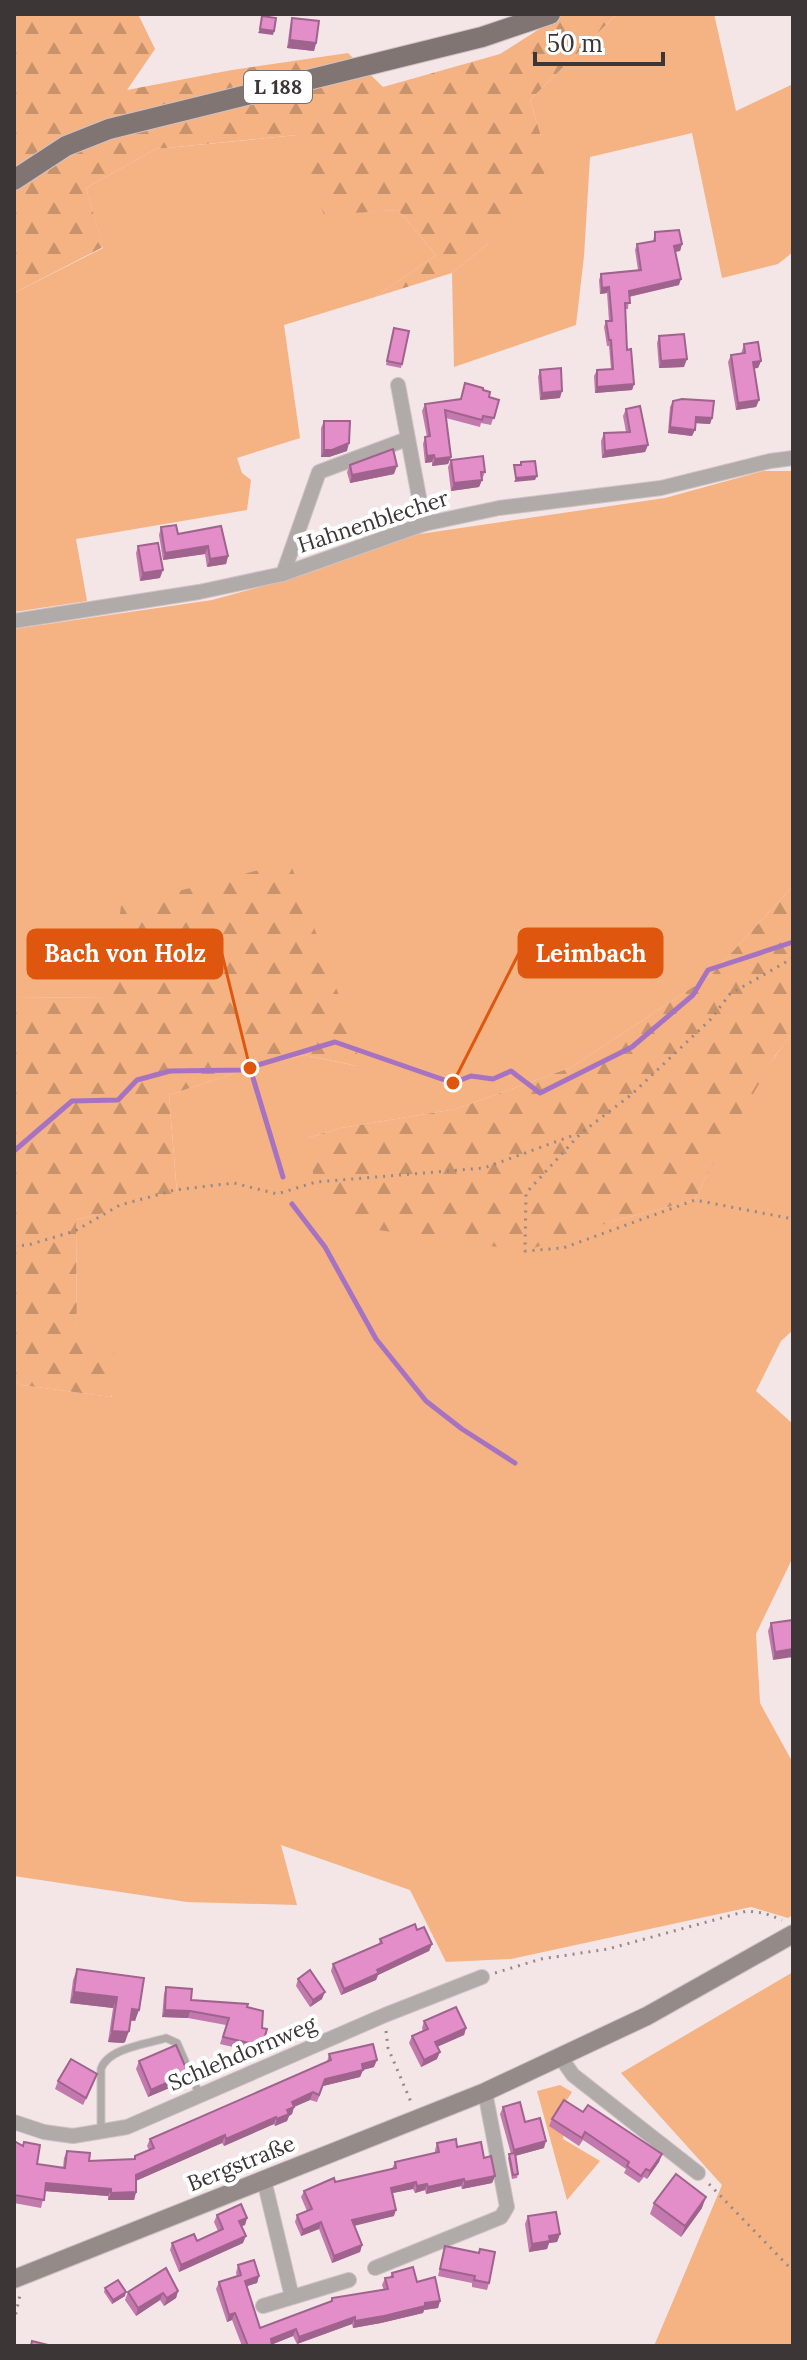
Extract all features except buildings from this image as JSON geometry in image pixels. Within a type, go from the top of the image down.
[{"type":"main road","name":"L 188","points":[[14,180],[66,146],[109,129],[482,37],[550,14]]},
{"type":"street","points":[[398,385],[424,524]]},
{"type":"street","points":[[283,574],[319,472],[407,439]]},
{"type":"street","name":"Hahnenblecher","points":[[14,621],[199,592],[283,574],[424,524],[499,508],[661,488],[793,458]]},
{"type":"street","name":"Bergstraße","points":[[14,2282],[485,2092],[561,2058],[647,2016],[790,1928]]},
{"type":"street","name":"Schlehdornweg","points":[[14,2122],[44,2132],[73,2136],[127,2127],[385,2015],[482,1977]]},
{"type":"street","points":[[561,2058],[573,2075],[698,2173]]},
{"type":"street","points":[[375,2268],[501,2217],[507,2207],[485,2092]]},
{"type":"street","points":[[264,2180],[292,2297]]},
{"type":"street","points":[[263,2306],[349,2280]]},
{"type":"lane","points":[[101,2133],[101,2069],[114,2054],[166,2038],[177,2043],[200,2096]]},
{"type":"path","points":[[793,958],[730,994],[710,1020],[631,1095],[581,1133],[526,1193],[525,1251],[563,1248],[695,1200],[793,1219]]},
{"type":"path","points":[[14,1246],[75,1231],[120,1205],[175,1190],[234,1183],[277,1194],[316,1182],[484,1168],[581,1133]]},
{"type":"path","points":[[482,1977],[541,1959],[608,1949],[747,1911],[764,1913],[790,1928]]},
{"type":"path","points":[[385,2015],[388,2048],[409,2097]]},
{"type":"path","points":[[698,2173],[793,2271]]},
{"type":"path","points":[[14,2282],[20,2294],[14,2322]]},
{"type":"green space","points":[[14,14],[138,14],[155,49],[127,90],[348,53],[383,87],[500,54],[563,14],[617,14],[530,100],[541,136],[545,180],[488,244],[452,273],[375,297],[436,255],[398,210],[324,215],[297,135],[156,149],[86,188],[103,247],[14,293]]},
{"type":"green space","points":[[617,14],[714,14],[736,111],[793,84],[793,252],[778,264],[722,278],[692,133],[590,157],[576,325],[454,367],[452,273],[488,244],[541,136],[530,100]]},
{"type":"green space","points":[[298,135],[324,214],[398,210],[436,255],[375,297],[284,325],[300,438],[237,458],[242,473],[251,480],[247,510],[76,539],[87,601],[14,612],[14,293],[103,248],[86,188],[156,149]]},
{"type":"green space","points":[[763,471],[793,471],[793,886],[711,975],[572,1067],[456,1109],[341,1128],[307,1138],[610,1222],[695,1200],[740,1113],[793,1032],[793,1330],[781,1341],[756,1391],[793,1424],[793,1557],[756,1634],[760,1703],[793,1763],[793,1915],[788,1918],[751,1907],[511,1959],[446,1962],[410,1890],[281,1845],[297,1905],[187,1902],[14,1876],[14,1379],[21,1385],[112,1397],[77,1329],[76,1220],[177,1193],[169,1095],[250,1068],[304,1055],[357,1066],[109,998],[14,997],[14,629],[212,600],[303,575],[413,535],[665,498]]},
{"type":"green space","points":[[290,862],[356,1042],[358,1066],[304,1055],[250,1068],[169,1095],[177,1194],[76,1220],[77,1329],[114,1345],[111,1397],[21,1385],[14,1379],[14,997],[109,998],[121,906]]},
{"type":"green space","points":[[793,886],[793,1032],[775,1056],[695,1200],[610,1222],[525,1251],[371,1229],[316,1190],[307,1138],[341,1128],[456,1109],[572,1067],[711,975]]},
{"type":"green space","points":[[793,1972],[793,2346],[654,2346],[722,2185],[621,2073]]},
{"type":"green space","points":[[560,2085],[572,2092],[551,2124],[564,2133],[563,2139],[600,2161],[567,2200],[537,2091]]},
{"type":"waterway","points":[[14,1151],[72,1101],[118,1100],[137,1080],[170,1071],[241,1070],[335,1042],[453,1083],[471,1076],[493,1079],[511,1071],[540,1093],[632,1047],[693,995],[708,970],[793,942]]},
{"type":"waterway","points":[[250,1068],[283,1177]]},
{"type":"waterway","points":[[292,1204],[325,1247],[376,1339],[426,1401],[515,1463]]},
{"type":"place","name":"Bach von Holz","points":[[250,1068]]},
{"type":"place","name":"Leimbach","points":[[453,1083]]}]
